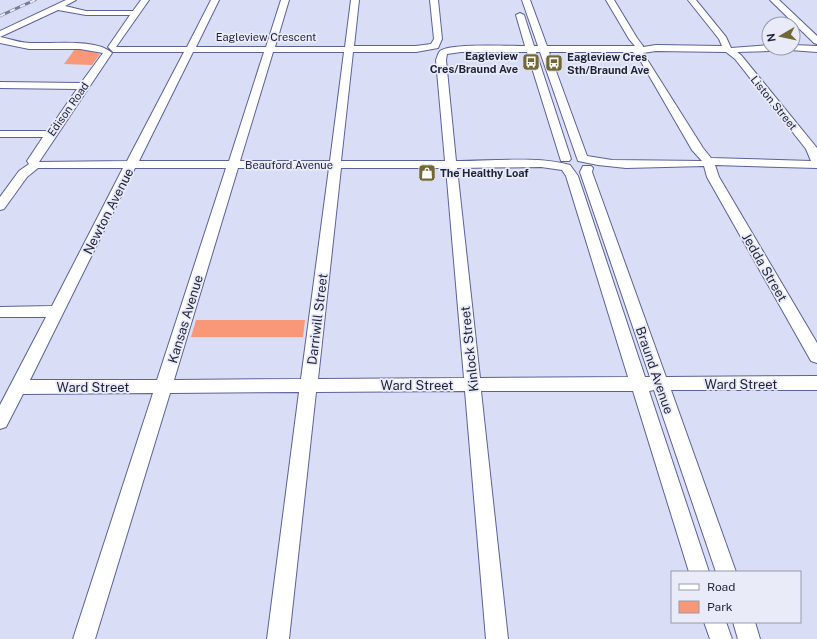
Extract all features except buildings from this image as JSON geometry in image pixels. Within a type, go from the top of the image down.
[{"type":"street","points":[[0,34],[72,0]]},
{"type":"street","name":"Edison Road","points":[[0,206],[4,194],[23,174],[36,165],[33,161],[50,134],[145,0]]},
{"type":"street","name":"Newton Avenue","points":[[0,422],[215,0]]},
{"type":"street","name":"Kansas Avenue","points":[[84,639],[285,0]]},
{"type":"street","name":"Darriwill Street","points":[[278,639],[356,0]]},
{"type":"street","name":"Kinlock Street","points":[[434,0],[498,639]]},
{"type":"street","points":[[517,5],[526,0]]},
{"type":"street","name":"Braund Avenue","points":[[526,0],[585,163],[589,180],[726,571]]},
{"type":"street","name":"Jedda Street","points":[[610,0],[817,357]]},
{"type":"street","name":"Liston Street","points":[[692,0],[816,158]]},
{"type":"street","points":[[774,0],[816,45]]},
{"type":"street","name":"Braund Avenue","points":[[517,5],[563,150],[565,163],[572,176],[699,571]]},
{"type":"street","points":[[57,7],[86,13],[136,13]]},
{"type":"street","name":"Eagleview Crescent","points":[[0,40],[29,46],[80,46],[110,50],[761,48]]},
{"type":"street","points":[[801,48],[816,45]]},
{"type":"street","points":[[0,86],[84,86]]},
{"type":"street","points":[[0,134],[50,134]]},
{"type":"street","points":[[585,163],[799,163],[816,158]]},
{"type":"street","name":"Beauford Avenue","points":[[36,165],[451,165],[585,163]]},
{"type":"street","points":[[0,312],[56,311]]},
{"type":"street","name":"Ward Street","points":[[18,387],[817,383]]},
{"type":"street","points":[[715,623],[721,639]]},
{"type":"street","points":[[744,623],[750,639]]},
{"type":"green space","points":[[75,49],[100,54],[92,65],[64,64]]},
{"type":"green space","points":[[196,320],[305,320],[303,337],[191,337]]},
{"type":"railway","points":[[0,16],[35,0]]},
{"type":"place","name":"Eagleview Cres/Braund Ave","points":[[531,62]]},
{"type":"place","name":"Eagleview Cres Sth/Braund Ave","points":[[554,63]]},
{"type":"place","name":"The Healthy Loaf","points":[[427,173]]}]
